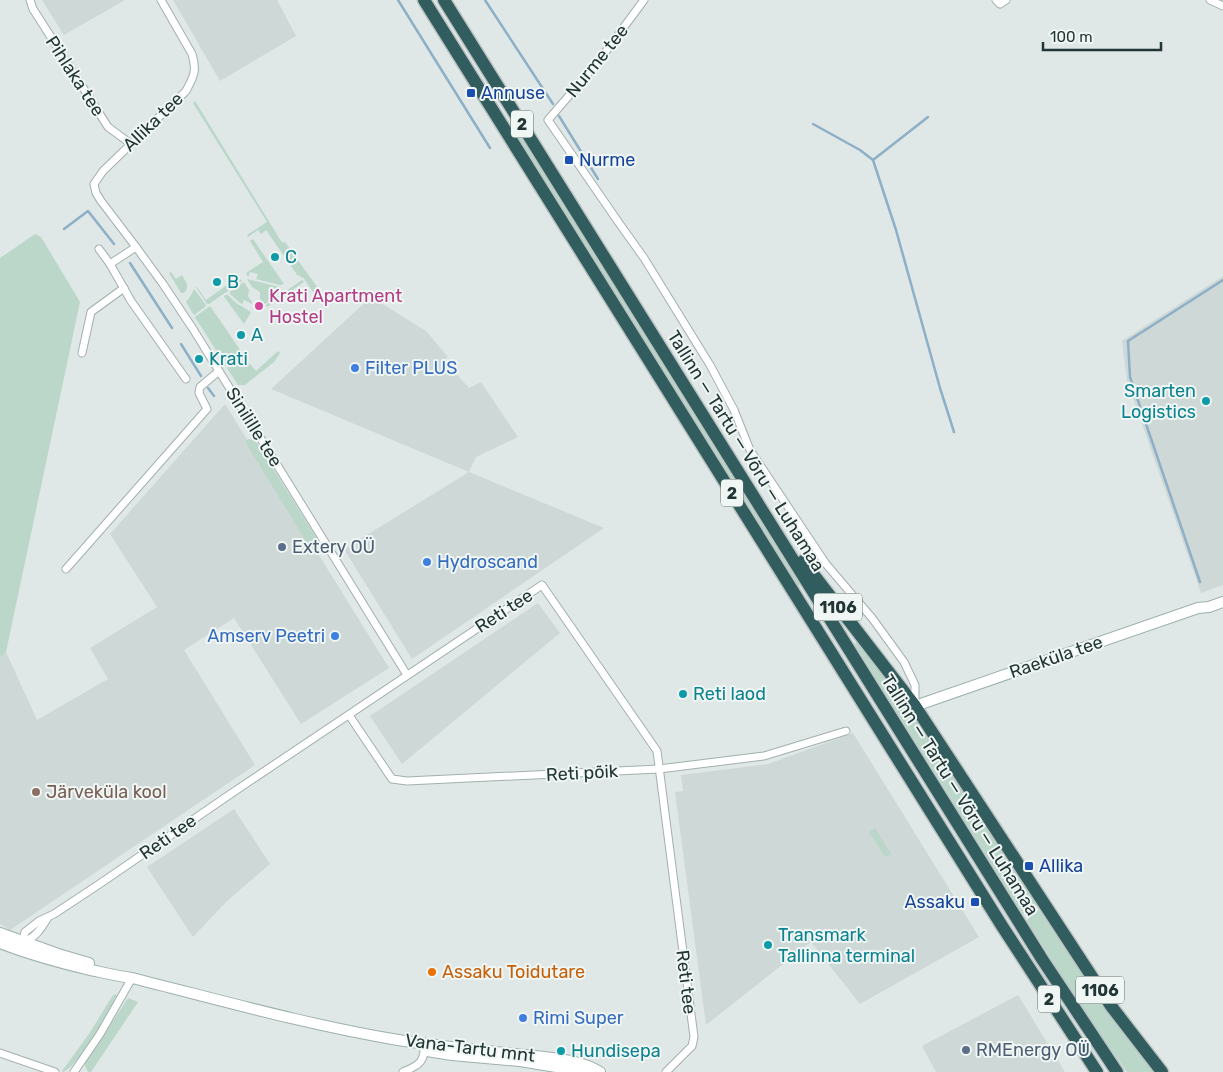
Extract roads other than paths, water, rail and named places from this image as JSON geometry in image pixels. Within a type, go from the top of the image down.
[{"type":"highway","name":"Tallinn — Tartu — Võru — Luhamaa","points":[[424,0],[1002,926],[1097,1072]]},
{"type":"highway","name":"Tallinn — Tartu — Võru — Luhamaa","points":[[444,0],[1042,959],[1117,1072]]},
{"type":"highway","name":"1106","points":[[762,509],[779,524],[808,568],[915,706],[1112,1006],[1162,1072]]},
{"type":"street","name":"Pihlaka tee","points":[[30,0],[33,9],[108,127],[130,144]]},
{"type":"street","name":"Allika tee","points":[[94,184],[103,171],[186,91],[194,77],[194,62],[188,46],[161,0]]},
{"type":"street","name":"Nurme tee","points":[[644,0],[598,62],[548,120],[644,258],[710,365],[734,410],[750,450],[826,564],[872,618],[904,662],[915,685],[915,706]]},
{"type":"street","points":[[996,0],[1000,4],[1006,0]]},
{"type":"street","points":[[1210,0],[1223,6]]},
{"type":"street","name":"Sinilille tee","points":[[94,184],[96,193],[101,201],[163,284],[408,675]]},
{"type":"street","points":[[110,264],[136,247]]},
{"type":"street","points":[[99,249],[110,264],[131,301],[186,380]]},
{"type":"street","points":[[82,353],[91,312],[124,288]]},
{"type":"street","points":[[66,570],[206,409],[199,393],[200,386],[219,372]]},
{"type":"street","name":"Reti tee","points":[[21,946],[25,932],[40,921],[47,919],[542,586],[656,751],[694,1037],[692,1046],[666,1072]]},
{"type":"street","name":"Raeküla tee","points":[[1198,608],[1207,602],[1223,596]]},
{"type":"street","name":"Raeküla tee","points":[[915,706],[1198,608],[1209,607],[1223,602]]},
{"type":"street","name":"Reti põik","points":[[349,715],[392,779],[407,781],[659,769],[764,756],[846,731]]},
{"type":"street","name":"Vana-Tartu mnt","points":[[0,933],[21,946],[56,962],[132,978],[339,1029],[436,1045],[557,1058],[594,1068],[600,1072]]},
{"type":"street","name":"Vana-Tartu mnt","points":[[0,943],[21,946]]},
{"type":"street","points":[[74,1072],[100,1034],[132,978]]},
{"type":"street","name":"Vana-Tartu mnt","points":[[339,1029],[379,1042],[452,1055],[520,1061],[586,1072]]},
{"type":"street","points":[[403,1072],[418,1065],[424,1057],[424,1050]]},
{"type":"street","points":[[0,1053],[55,1072]]},
{"type":"waterway","points":[[398,0],[490,148]]},
{"type":"waterway","points":[[485,0],[553,104]]},
{"type":"waterway","points":[[559,116],[598,179]]},
{"type":"waterway","points":[[873,160],[928,117]]},
{"type":"waterway","points":[[813,124],[860,150],[873,160],[896,230],[954,432]]},
{"type":"waterway","points":[[64,229],[88,211],[114,244]]},
{"type":"waterway","points":[[130,263],[172,328]]},
{"type":"waterway","points":[[1200,582],[1130,377],[1128,341],[1223,280]]},
{"type":"waterway","points":[[181,344],[201,376]]},
{"type":"waterway","points":[[208,388],[214,396]]},
{"type":"place","name":"Annuse","points":[[471,93]]},
{"type":"place","name":"Nurme","points":[[569,160]]},
{"type":"place","name":"C","points":[[275,257]]},
{"type":"place","name":"B","points":[[217,282]]},
{"type":"place","name":"Krati Apartment Hostel","points":[[259,306]]},
{"type":"place","name":"A","points":[[241,335]]},
{"type":"place","name":"Krati","points":[[199,359]]},
{"type":"place","name":"Filter PLUS","points":[[355,368]]},
{"type":"place","name":"Smarten Logistics","points":[[1206,401]]},
{"type":"place","name":"Extery OÜ","points":[[282,547]]},
{"type":"place","name":"Hydroscand","points":[[427,562]]},
{"type":"place","name":"Amserv Peetri","points":[[335,636]]},
{"type":"place","name":"Reti laod","points":[[683,694]]},
{"type":"place","name":"Järveküla kool","points":[[36,792]]},
{"type":"place","name":"Allika","points":[[1029,866]]},
{"type":"place","name":"Assaku","points":[[975,902]]},
{"type":"place","name":"Transmark Tallinna terminal","points":[[768,945]]},
{"type":"place","name":"Assaku Toidutare","points":[[432,972]]},
{"type":"place","name":"Rimi Super","points":[[523,1018]]},
{"type":"place","name":"RMEnergy OÜ","points":[[966,1050]]},
{"type":"place","name":"Hundisepa","points":[[561,1051]]}]
